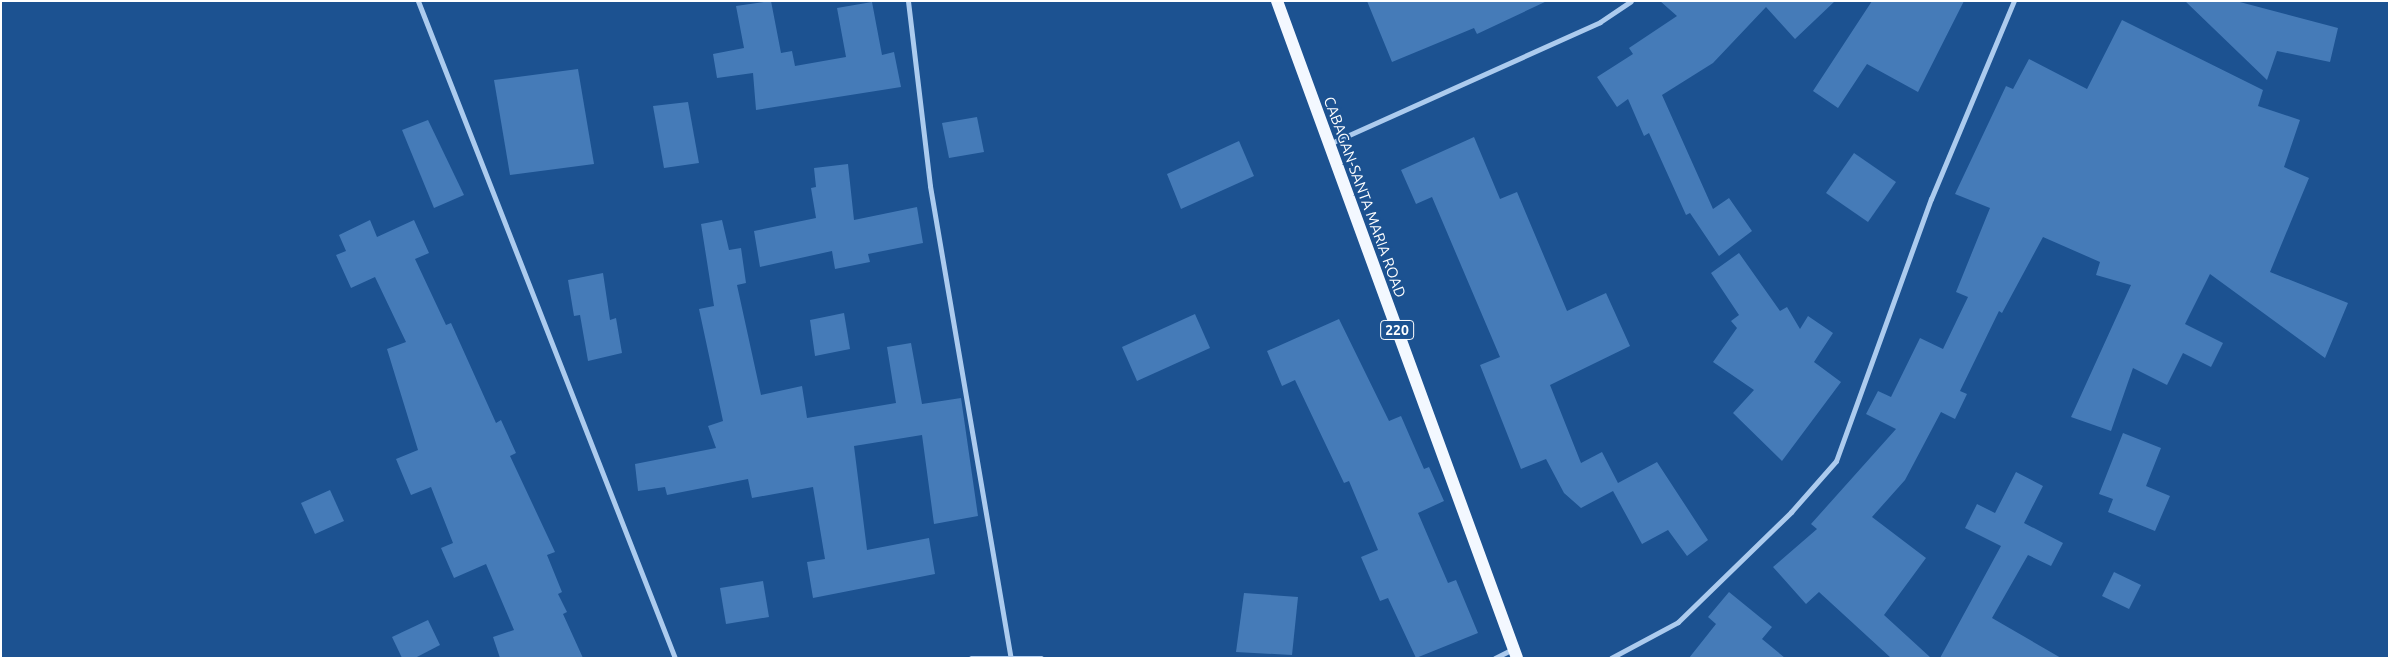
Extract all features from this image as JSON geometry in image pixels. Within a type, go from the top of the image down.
[{"type":"main road","name":"CABAGAN-SANTA MARIA ROAD","points":[[1276,1],[1515,653]]},
{"type":"street","points":[[418,1],[675,658]]},
{"type":"street","points":[[908,1],[930,186],[1010,656]]},
{"type":"street","points":[[1328,144],[1600,22],[1631,1]]},
{"type":"street","points":[[1611,658],[1678,622],[1791,512],[1836,461],[1931,198],[2014,1]]},
{"type":"street","points":[[1495,658],[1515,653]]},
{"type":"street","points":[[972,658],[1010,656],[1041,658]]},
{"type":"building","points":[[771,1],[781,53],[792,51],[795,66],[846,57],[837,8],[872,2],[882,55],[894,52],[901,87],[756,110],[753,73],[717,78],[713,54],[744,48],[736,6]]},
{"type":"building","points":[[1367,1],[1547,1],[1477,34],[1474,28],[1392,62]]},
{"type":"building","points":[[1660,1],[1835,1],[1795,39],[1766,7],[1713,63],[1662,95],[1713,209],[1729,198],[1752,231],[1719,256],[1690,213],[1686,215],[1649,133],[1644,136],[1628,99],[1617,107],[1597,77],[1633,54],[1629,48],[1677,16]]},
{"type":"building","points":[[1872,1],[1964,1],[1918,92],[1867,64],[1838,108],[1813,91]]},
{"type":"building","points":[[2185,1],[2236,1],[2338,28],[2330,62],[2277,51],[2267,80]]},
{"type":"building","points":[[2122,20],[2263,90],[2258,106],[2300,120],[2284,167],[2309,178],[2270,272],[2348,303],[2325,358],[2210,274],[2185,324],[2223,343],[2211,367],[2183,353],[2167,385],[2133,368],[2111,431],[2071,417],[2131,285],[2096,275],[2100,262],[2043,237],[2002,313],[1999,311],[1960,391],[1967,394],[1955,419],[1941,412],[1905,480],[1872,517],[1926,558],[1884,615],[1931,658],[1891,658],[1819,592],[1806,604],[1773,567],[1817,529],[1811,524],[1896,429],[1866,414],[1878,391],[1891,397],[1920,338],[1943,349],[1968,297],[1956,292],[1990,208],[1955,194],[2006,86],[2013,89],[2029,59],[2087,89]]},
{"type":"building","points":[[578,69],[594,164],[510,175],[494,80]]},
{"type":"building","points":[[688,102],[699,163],[664,168],[653,106]]},
{"type":"building","points":[[977,117],[984,152],[949,158],[942,123]]},
{"type":"building","points":[[428,120],[464,195],[434,208],[402,130]]},
{"type":"building","points":[[1474,137],[1500,199],[1517,192],[1567,311],[1606,293],[1630,346],[1550,385],[1581,463],[1602,452],[1618,483],[1657,462],[1708,540],[1687,556],[1668,530],[1642,544],[1613,491],[1581,508],[1564,493],[1546,459],[1521,469],[1480,365],[1500,357],[1432,197],[1416,204],[1401,170]]},
{"type":"building","points":[[1239,141],[1254,176],[1181,209],[1167,174]]},
{"type":"building","points":[[1854,153],[1896,182],[1868,222],[1826,193]]},
{"type":"building","points":[[848,164],[854,220],[917,207],[923,243],[868,254],[870,262],[835,269],[832,251],[760,267],[754,231],[816,218],[811,188],[816,187],[814,168]]},
{"type":"building","points":[[370,220],[377,237],[414,220],[429,253],[415,259],[446,325],[451,323],[496,423],[501,420],[516,453],[510,456],[555,552],[547,555],[562,592],[558,594],[567,612],[563,614],[583,658],[500,658],[493,637],[514,630],[486,564],[454,578],[441,548],[453,543],[431,487],[411,495],[396,459],[418,450],[387,349],[406,342],[375,277],[351,288],[336,255],[346,251],[339,235]]},
{"type":"building","points":[[722,220],[729,250],[741,248],[746,283],[737,285],[761,395],[802,386],[807,418],[896,403],[887,347],[911,343],[922,404],[961,398],[978,516],[934,524],[922,435],[854,446],[867,550],[929,538],[935,574],[813,598],[807,562],[825,559],[813,487],[752,498],[748,479],[667,495],[665,487],[638,491],[635,464],[716,448],[708,426],[723,421],[699,309],[714,306],[701,224]]},
{"type":"building","points":[[1739,253],[1780,311],[1787,307],[1800,329],[1808,316],[1833,333],[1814,362],[1841,382],[1782,461],[1733,413],[1754,390],[1713,362],[1737,328],[1731,321],[1739,315],[1711,273]]},
{"type":"building","points":[[603,273],[610,320],[616,318],[622,353],[588,361],[580,315],[574,316],[568,280]]},
{"type":"building","points":[[844,313],[850,349],[815,356],[810,320]]},
{"type":"building","points":[[1195,314],[1210,348],[1137,381],[1122,347]]},
{"type":"building","points":[[1339,319],[1389,421],[1401,416],[1424,469],[1429,467],[1444,501],[1418,513],[1448,583],[1456,580],[1478,633],[1416,658],[1388,598],[1380,601],[1361,557],[1378,550],[1349,481],[1344,483],[1295,380],[1282,386],[1267,351]]},
{"type":"building","points":[[2123,433],[2161,448],[2146,486],[2170,496],[2155,531],[2108,512],[2113,499],[2099,494]]},
{"type":"building","points":[[2016,472],[2043,486],[2024,523],[2063,543],[2051,566],[2028,555],[1992,618],[2061,658],[1940,658],[2001,546],[1965,528],[1977,504],[1995,513]]},
{"type":"building","points":[[330,490],[344,521],[315,534],[301,503]]},
{"type":"building","points":[[2114,572],[2141,585],[2129,609],[2102,596]]},
{"type":"building","points":[[763,581],[769,617],[726,624],[720,588]]},
{"type":"building","points":[[1729,592],[1772,627],[1762,639],[1785,658],[1689,658],[1716,624],[1708,617]]},
{"type":"building","points":[[1244,593],[1298,597],[1292,655],[1236,652]]},
{"type":"building","points":[[428,620],[440,645],[415,658],[402,658],[392,637]]}]
